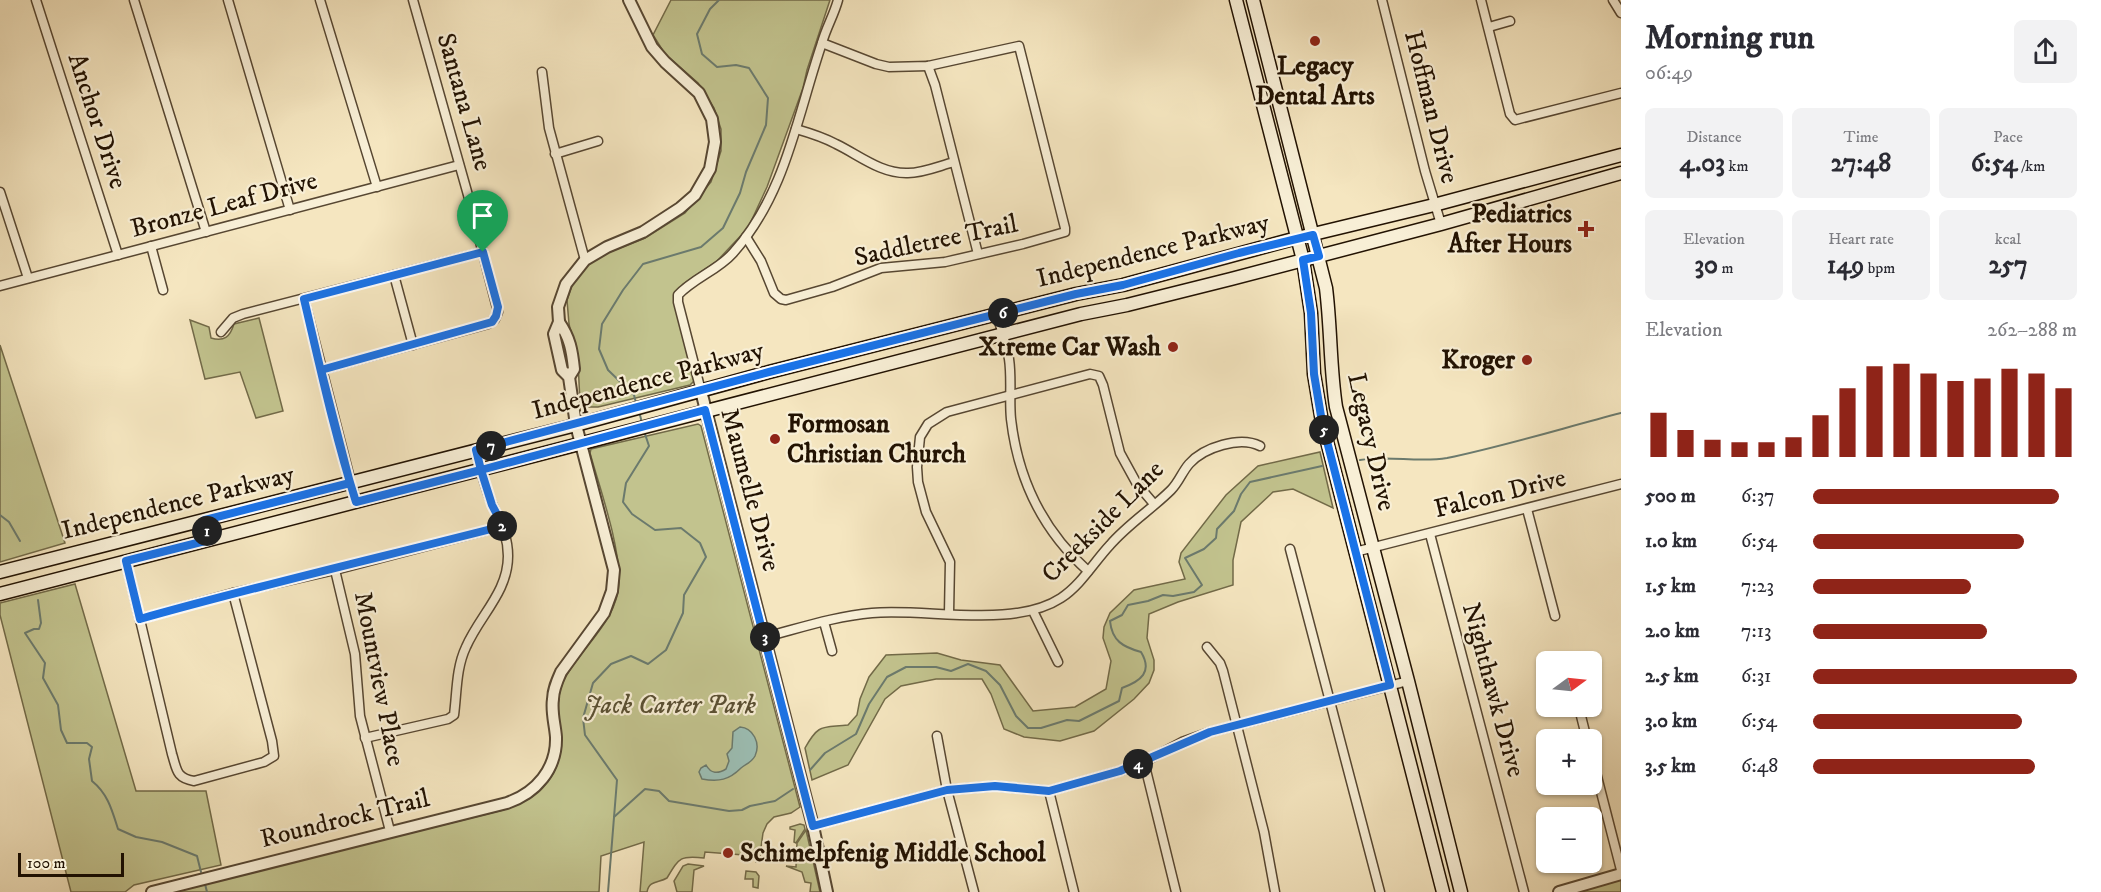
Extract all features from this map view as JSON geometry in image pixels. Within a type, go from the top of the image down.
[{"type":"main road","name":"Legacy Drive","points":[[1236,0],[1303,260],[1311,313],[1314,374],[1322,422],[1443,892]]},
{"type":"main road","name":"Legacy Drive","points":[[1253,0],[1326,288],[1331,373],[1336,407],[1461,892]]},
{"type":"main road","points":[[1250,57],[1266,52]]},
{"type":"main road","points":[[1262,103],[1269,107],[1278,135],[1289,140]]},
{"type":"main road","name":"Independence Parkway","points":[[0,572],[576,425],[997,314],[1178,271],[1621,155]]},
{"type":"main road","name":"Independence Parkway","points":[[0,594],[705,410],[1319,256],[1621,173]]},
{"type":"main road","points":[[1530,179],[1534,196]]},
{"type":"main road","points":[[1178,271],[1182,291]]},
{"type":"main road","points":[[1314,374],[1331,373]]},
{"type":"main road","points":[[205,520],[209,540]]},
{"type":"main road","points":[[121,541],[126,561]]},
{"type":"street","name":"Anchor Drive","points":[[36,0],[118,255]]},
{"type":"street","points":[[134,0],[206,232]]},
{"type":"street","points":[[228,0],[290,210]]},
{"type":"street","points":[[320,0],[377,187]]},
{"type":"street","name":"Santana Lane","points":[[413,0],[498,307],[495,319],[488,324],[413,345]]},
{"type":"street","points":[[581,444],[569,377],[574,369],[572,352],[567,334],[559,322],[558,307],[566,284],[585,260],[607,247],[643,232],[680,208],[695,195],[710,169],[714,154],[715,130],[708,109],[693,86],[665,62],[652,47],[629,0]]},
{"type":"street","name":"Maumelle Drive","points":[[827,892],[813,826],[705,410],[678,295],[732,255],[747,237],[772,196],[838,0]]},
{"type":"street","name":"Hoffman Drive","points":[[1382,0],[1434,205],[1441,224]]},
{"type":"street","points":[[1481,0],[1510,114],[1515,120],[1621,93]]},
{"type":"street","points":[[1613,0],[1621,13]]},
{"type":"street","points":[[1489,27],[1510,21]]},
{"type":"street","points":[[822,43],[889,67],[928,66],[935,85],[978,254]]},
{"type":"street","name":"Saddletree Trail","points":[[747,237],[761,261],[774,293],[786,300],[832,287],[881,268],[945,262],[1065,232],[1019,46],[928,66]]},
{"type":"street","points":[[542,72],[545,103],[555,154],[585,260]]},
{"type":"street","points":[[796,129],[825,138],[874,166],[891,171],[918,172],[954,162]]},
{"type":"street","points":[[555,154],[598,141]]},
{"type":"street","name":"Bronze Leaf Drive","points":[[0,286],[459,165]]},
{"type":"street","points":[[0,192],[28,278]]},
{"type":"street","points":[[151,246],[163,290]]},
{"type":"street","points":[[221,332],[233,318],[243,314],[483,252]]},
{"type":"street","points":[[321,370],[413,345],[394,275]]},
{"type":"street","points":[[304,299],[356,502]]},
{"type":"street","points":[[997,314],[1009,359],[1014,438],[1026,482],[1056,539],[1069,555],[1088,571]]},
{"type":"street","points":[[949,613],[950,562],[926,512],[918,482],[917,460],[920,437],[928,424],[947,412],[1090,374],[1099,376],[1120,453],[1137,484],[1154,504]]},
{"type":"street","name":"Creekside Lane","points":[[765,638],[853,615],[949,613],[1002,615],[1033,610],[1060,599],[1111,544],[1172,489],[1188,465],[1204,452],[1235,442],[1253,442],[1260,446]]},
{"type":"street","name":"Roundrock Trail","points":[[152,892],[520,798],[529,793],[542,780],[550,767],[556,746],[552,712],[557,681],[561,672],[604,613],[615,580],[612,556],[581,444]]},
{"type":"street","points":[[365,738],[448,719],[454,715],[456,685],[465,648],[480,620],[501,590],[508,555],[503,526],[492,505],[476,450]]},
{"type":"street","name":"Falcon Drive","points":[[1355,552],[1621,484]]},
{"type":"street","points":[[1527,509],[1555,616]]},
{"type":"street","points":[[140,619],[233,593],[335,570],[503,526]]},
{"type":"street","name":"Nighthawk Drive","points":[[1430,534],[1524,892]]},
{"type":"street","points":[[1290,549],[1380,892]]},
{"type":"street","points":[[126,561],[172,754],[179,776],[183,779],[194,781],[264,762],[274,756],[233,593]]},
{"type":"street","name":"Mountview Place","points":[[335,570],[355,654],[357,702],[390,831]]},
{"type":"street","points":[[1033,610],[1058,662]]},
{"type":"street","points":[[824,622],[832,651]]},
{"type":"street","points":[[1207,647],[1220,663],[1223,671],[1264,832],[1275,892]]},
{"type":"street","points":[[813,826],[947,790],[995,786],[1049,791],[1120,771],[1198,736],[1237,724],[1408,681]]},
{"type":"street","points":[[937,736],[947,790],[974,892]]},
{"type":"street","points":[[1144,762],[1176,892]]},
{"type":"street","points":[[1049,791],[1074,892]]},
{"type":"street","points":[[1559,892],[1621,872],[1602,795]]},
{"type":"green space","points":[[671,0],[830,0],[803,88],[767,187],[748,228],[717,261],[683,284],[674,296],[694,381],[690,385],[598,407],[585,407],[580,402],[578,362],[569,324],[567,300],[573,283],[583,269],[602,255],[645,238],[685,213],[711,182],[721,151],[721,129],[714,108],[698,83],[665,54],[653,35]]},
{"type":"green space","points":[[259,318],[283,411],[256,418],[240,372],[205,379],[190,320],[209,327],[211,338],[223,339],[231,332],[234,324]]},
{"type":"green space","points":[[0,345],[65,543],[0,562]]},
{"type":"green space","name":"Jack Carter Park","points":[[698,424],[701,426],[800,807],[791,813],[774,817],[767,824],[763,833],[759,862],[756,862],[757,856],[705,852],[704,858],[681,859],[667,878],[650,885],[647,892],[640,892],[644,842],[601,856],[599,892],[174,892],[503,810],[526,801],[543,788],[558,762],[560,739],[558,703],[564,680],[606,621],[617,596],[619,582],[609,517],[590,453],[591,449]]},
{"type":"green space","points":[[1320,452],[1333,508],[1293,489],[1273,492],[1241,522],[1233,560],[1233,585],[1178,602],[1149,614],[1147,638],[1154,660],[1154,670],[1149,683],[1134,699],[1094,731],[1060,741],[1024,737],[1004,729],[991,694],[982,679],[936,679],[901,686],[885,699],[848,765],[812,780],[805,748],[814,734],[822,728],[848,725],[857,715],[860,699],[869,677],[886,655],[937,653],[961,660],[1000,665],[1033,711],[1075,707],[1106,689],[1111,661],[1103,638],[1104,627],[1110,613],[1134,590],[1185,579],[1179,562],[1181,553],[1226,495],[1258,466]]},
{"type":"green space","points":[[75,584],[136,791],[206,791],[221,865],[134,885],[125,892],[71,892],[0,615],[0,603]]},
{"type":"green space","points":[[804,825],[805,829],[796,843],[794,842],[795,830],[790,827]]},
{"type":"green space","points":[[806,830],[820,892],[810,892],[811,883],[805,882],[802,872],[786,866],[796,867],[797,843]]},
{"type":"green space","points":[[688,864],[704,866],[694,870],[692,892],[677,892],[674,881],[683,866]]},
{"type":"green space","points":[[746,871],[756,872],[759,876],[758,888],[753,887],[753,879],[745,879]]},
{"type":"green space","points":[[1621,880],[1621,892],[1583,892],[1582,890]]},
{"type":"water","points":[[740,727],[749,730],[755,737],[757,751],[754,758],[728,778],[702,779],[699,772],[706,765],[715,772],[726,769],[729,761],[727,754],[732,748],[733,732]]},
{"type":"waterway","points":[[636,403],[634,395],[608,370],[599,349],[602,324],[623,290],[643,264],[701,247],[723,228],[740,193],[746,172],[766,125],[768,98],[749,68],[736,65],[717,67],[702,54],[697,34],[710,9],[719,0]]},
{"type":"waterway","points":[[639,411],[642,423]]},
{"type":"waterway","points":[[1360,460],[1447,458],[1621,413]]},
{"type":"waterway","points":[[608,892],[617,780],[585,735],[583,718],[593,683],[611,664],[631,656],[648,664],[666,650],[683,613],[684,595],[706,557],[700,543],[681,528],[655,530],[632,514],[623,502],[626,483],[649,446],[644,431]]},
{"type":"waterway","points":[[810,770],[825,753],[856,734],[869,704],[887,677],[906,667],[936,667],[951,671],[968,664],[986,671],[1000,685],[1016,716],[1028,728],[1041,728],[1067,720],[1079,721],[1119,701],[1122,688],[1140,679],[1146,665],[1141,652],[1129,648],[1116,638],[1110,621],[1122,615],[1128,605],[1163,595],[1173,596],[1194,592],[1202,585],[1185,558],[1204,549],[1216,538],[1217,529],[1234,511],[1241,494],[1250,482],[1322,466]]},
{"type":"waterway","points":[[0,515],[9,522],[20,541]]},
{"type":"waterway","points":[[38,600],[41,623],[39,629],[25,633],[45,663],[43,678],[58,705],[61,730],[67,743],[87,743],[92,747],[89,759],[92,781],[106,797],[118,829],[136,837],[162,842],[197,856],[201,872]]},
{"type":"waterway","points":[[614,817],[645,789],[659,791],[669,801],[729,811],[775,801],[793,789]]},
{"type":"waterway","points":[[205,884],[207,892]]},
{"type":"place","name":"Legacy Dental Arts","points":[[1315,41]]},
{"type":"place","name":"Pediatrics After Hours","points":[[1586,229]]},
{"type":"place","name":"Xtreme Car Wash","points":[[1173,347]]},
{"type":"place","name":"Kroger","points":[[1527,360]]},
{"type":"place","name":"Formosan Christian Church","points":[[775,439]]},
{"type":"place","name":"Schimelpfenig Middle School","points":[[728,853]]},
{"type":"route","points":[[483,252],[304,299],[321,370],[356,502],[481,470],[476,450],[769,372],[1076,294],[1123,285],[1313,235],[1319,256],[1303,260],[1311,313],[1315,389],[1390,685],[1210,732],[1182,742],[1144,762],[1120,771],[1049,791],[995,786],[947,790],[813,826],[705,410],[481,470],[492,505],[503,526],[335,570],[233,593],[140,619],[126,561],[209,540],[205,520],[350,483],[321,370],[492,322],[498,312],[498,307],[483,252]]}]
